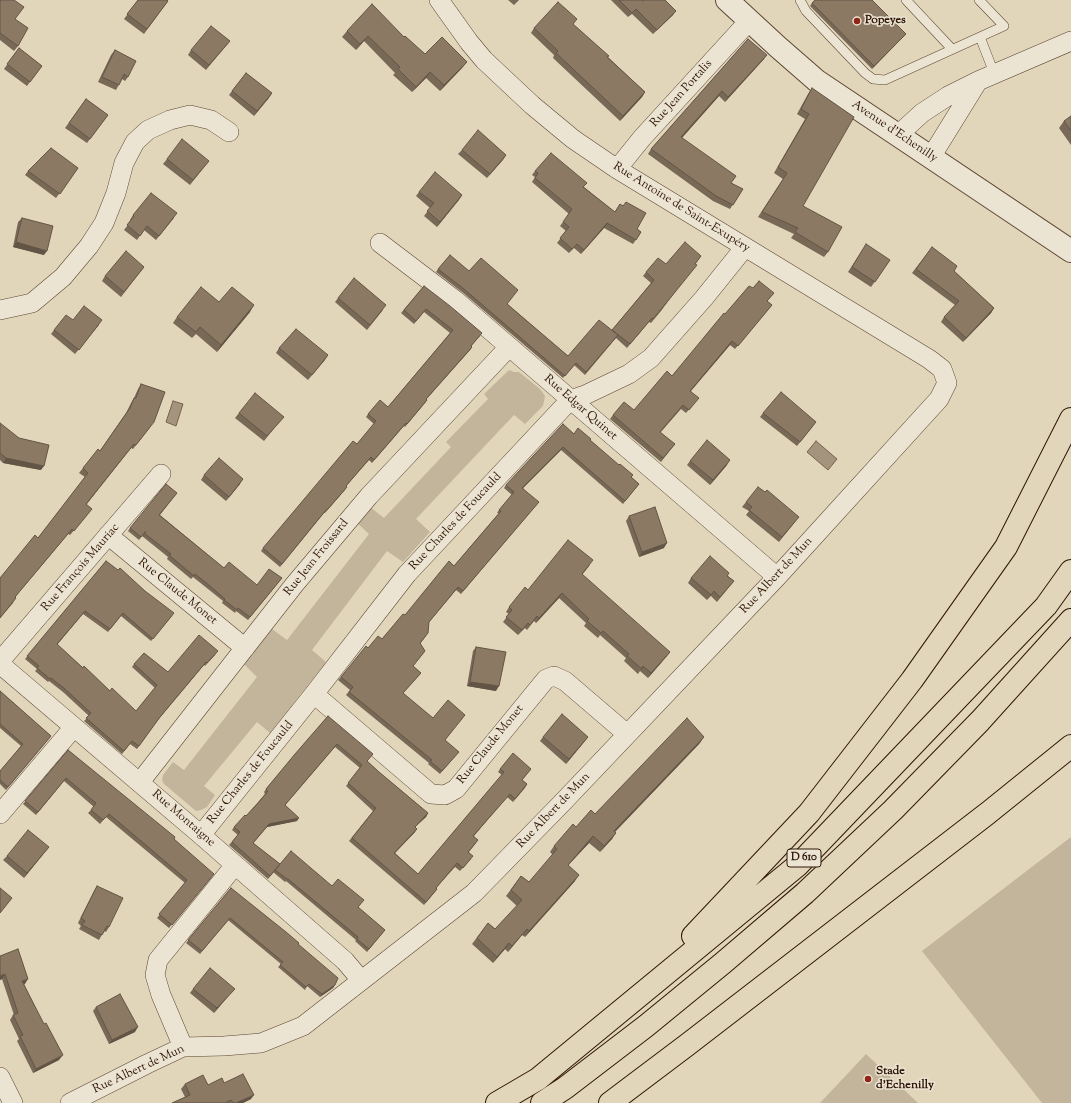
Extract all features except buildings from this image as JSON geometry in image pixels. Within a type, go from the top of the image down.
[{"type":"highway","points":[[629,1004],[809,813],[912,680],[1006,547],[1071,419]]},
{"type":"highway","name":"D 610","points":[[497,1103],[538,1079],[798,865],[1046,606],[1071,571]]},
{"type":"highway","name":"D 610","points":[[542,1103],[565,1088],[646,1026],[805,893],[893,810],[980,721],[1071,620]]},
{"type":"highway","points":[[610,1103],[963,832],[1071,746]]},
{"type":"street","name":"Rue Antoine de Saint-Exupéry","points":[[439,0],[469,42],[488,65],[573,139],[617,169],[929,359],[942,369],[947,383]]},
{"type":"street","name":"Avenue d'Echenilly","points":[[727,0],[818,81],[1071,250]]},
{"type":"street","name":"Rue Jean Portalis","points":[[617,169],[642,138],[749,21]]},
{"type":"street","points":[[898,135],[922,113],[948,96],[986,77],[1071,40]]},
{"type":"street","points":[[931,157],[986,77]]},
{"type":"street","points":[[0,310],[32,303],[63,277],[89,246],[104,223],[116,193],[124,163],[135,142],[148,130],[170,120],[190,115],[211,120],[229,132]]},
{"type":"street","name":"Rue Edgar Quinet","points":[[380,243],[455,300],[777,577]]},
{"type":"street","name":"Rue Charles de Foucauld","points":[[201,835],[314,694],[407,574],[570,400],[585,395],[629,374],[651,358],[704,298],[744,247]]},
{"type":"street","name":"Rue Jean Froissard","points":[[140,782],[294,585],[369,496],[509,347]]},
{"type":"street","name":"Rue Albert de Mun","points":[[70,1103],[184,1047],[261,1044],[303,1026],[474,893],[777,577],[939,399],[947,383]]},
{"type":"street","name":"Rue François Mauriac","points":[[0,663],[161,474]]},
{"type":"street","name":"Rue Claude Monet","points":[[108,536],[246,648]]},
{"type":"street","name":"Rue Montaigne","points":[[0,663],[201,835],[345,962],[361,980]]},
{"type":"street","name":"Rue Claude Monet","points":[[314,694],[431,794],[446,795],[456,789],[546,679],[554,676],[565,681],[627,734]]},
{"type":"street","points":[[0,814],[74,727]]},
{"type":"street","points":[[184,1047],[155,975],[158,960],[235,865]]},
{"type":"street","points":[[0,1076],[13,1103]]},
{"type":"lane","points":[[800,0],[806,11],[865,73],[873,79],[885,80],[1004,26],[979,0]]},
{"type":"lane","points":[[909,3],[952,49]]},
{"type":"lane","points":[[980,37],[986,77]]},
{"type":"shaded area","points":[[509,370],[519,372],[540,389],[545,396],[543,406],[525,424],[514,415],[416,519],[430,532],[403,562],[387,551],[312,650],[326,662],[270,733],[257,722],[204,786],[215,795],[207,807],[196,811],[164,784],[162,780],[163,775],[173,762],[184,770],[257,677],[244,664],[272,629],[287,640],[369,534],[356,522],[370,507],[384,518],[451,447],[446,442],[488,399],[484,394]]},
{"type":"shaded area","points":[[173,401],[183,404],[176,426],[166,422]]},
{"type":"shaded area","points":[[816,441],[837,459],[828,470],[807,452]]},
{"type":"shaded area","points":[[1071,837],[1071,1103],[1042,1103],[922,951]]},
{"type":"shaded area","name":"Stade d'Echenilly","points":[[866,1054],[918,1103],[820,1103]]},
{"type":"place","name":"Popeyes","points":[[857,21]]},
{"type":"place","name":"Stade d'Echenilly","points":[[868,1079]]}]
